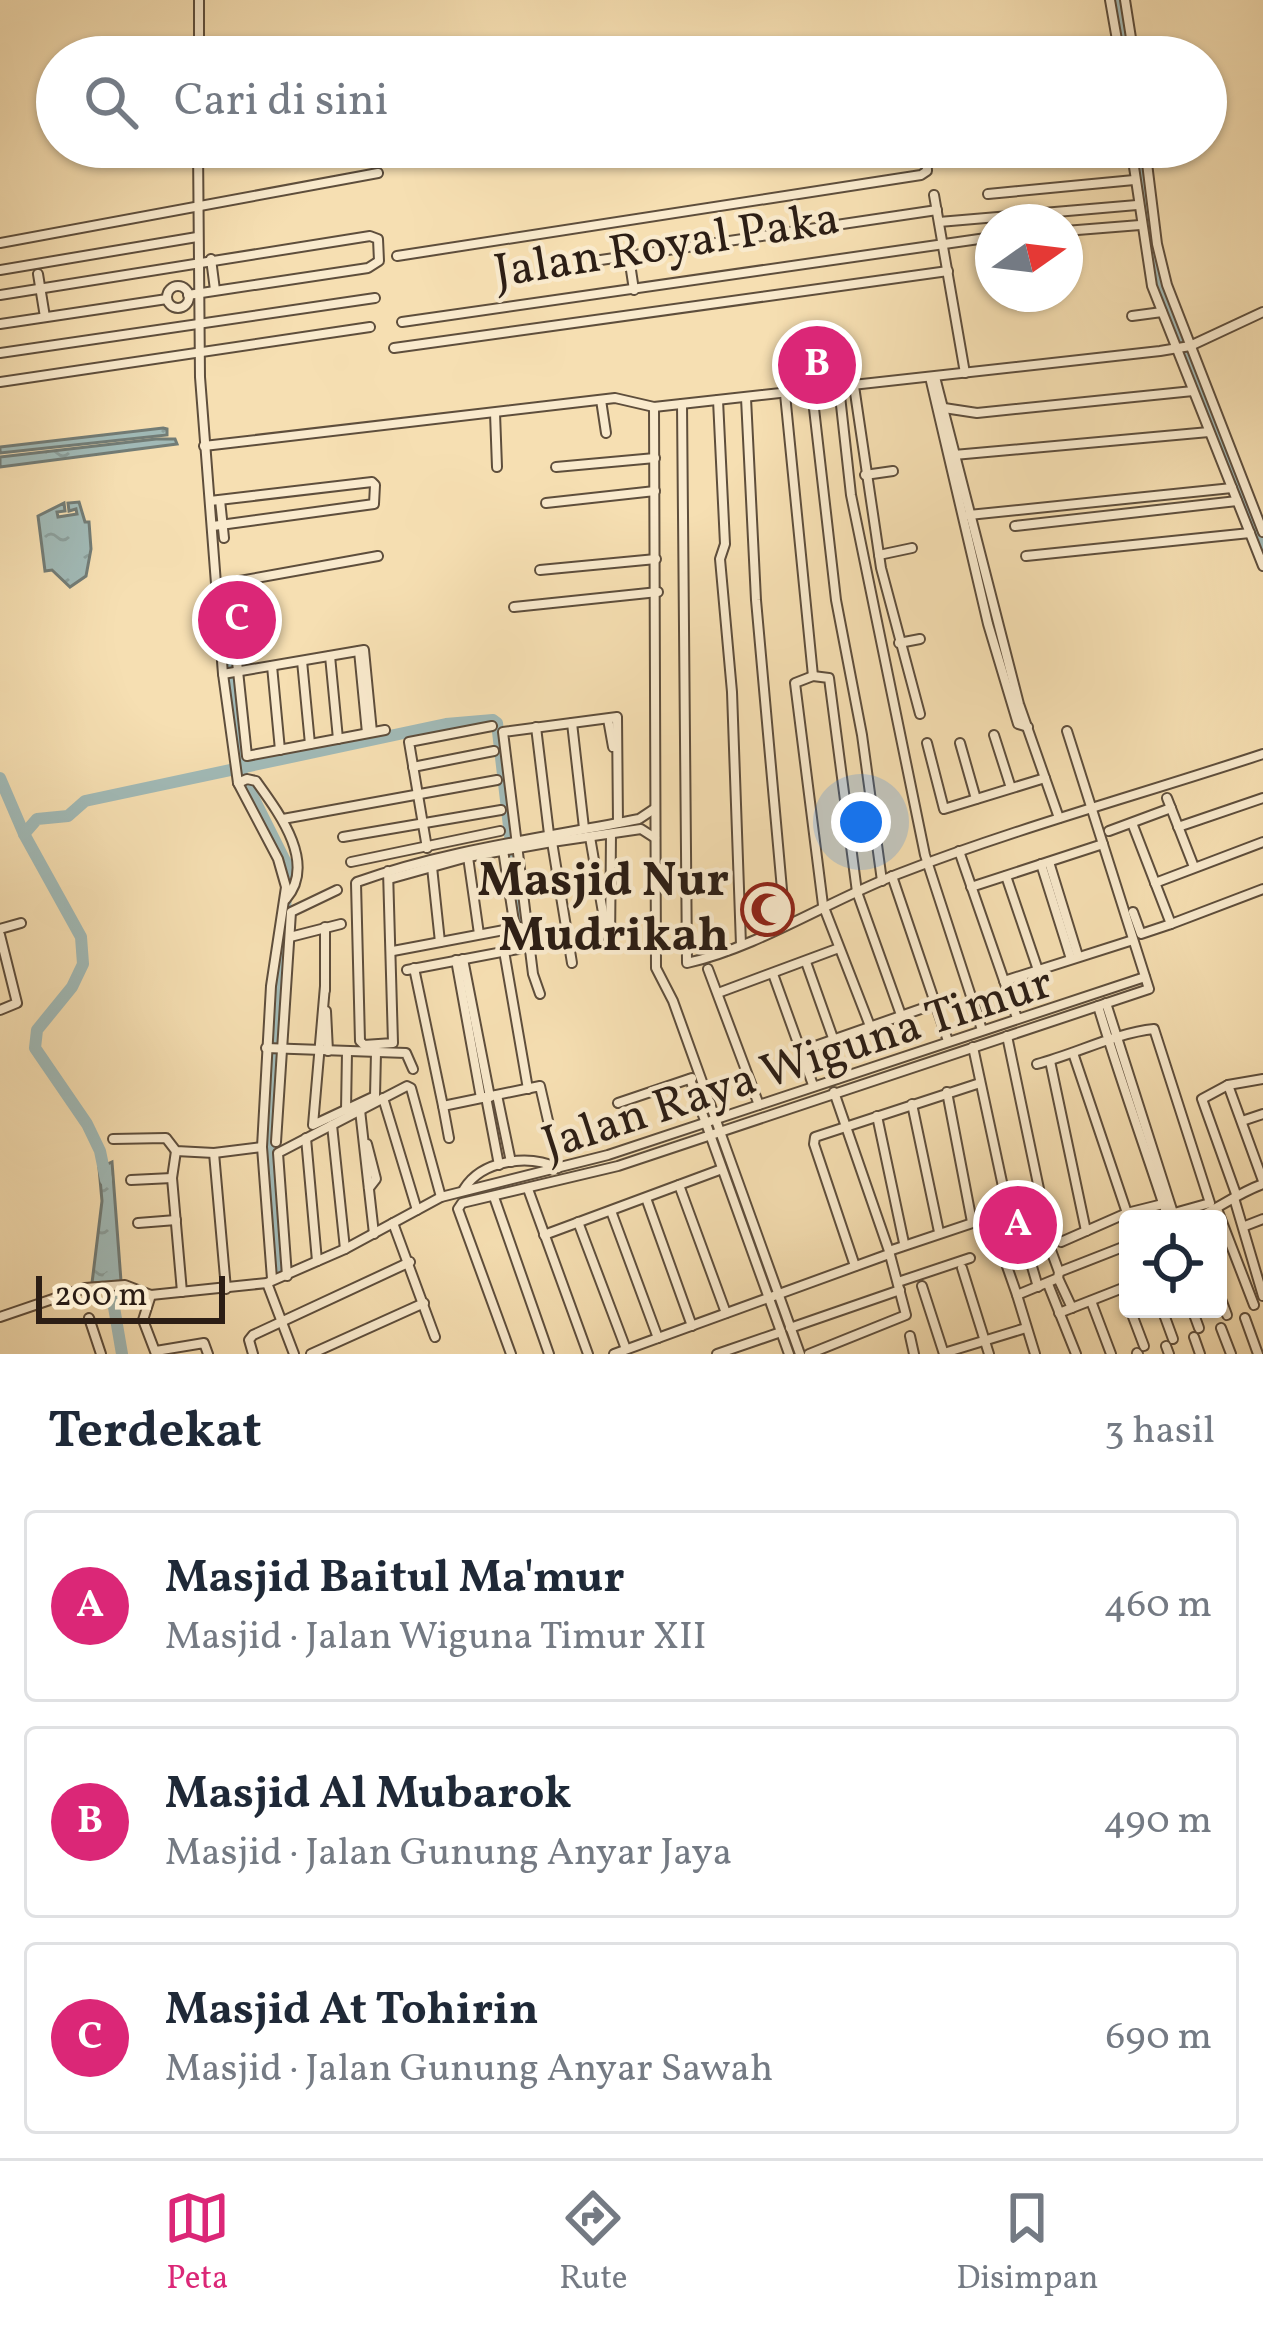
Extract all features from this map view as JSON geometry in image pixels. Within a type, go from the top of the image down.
[{"type":"street","points":[[200,0],[200,36]]},
{"type":"street","points":[[1110,0],[1116,36]]},
{"type":"street","points":[[1125,0],[1131,36]]},
{"type":"street","points":[[198,168],[193,294],[199,323],[204,446],[218,526],[217,585],[245,754],[250,758],[385,730]]},
{"type":"street","points":[[397,256],[924,175],[928,168]]},
{"type":"street","points":[[1133,168],[1152,286],[1184,347],[1263,532]]},
{"type":"street","points":[[1147,168],[1156,244],[1193,391],[1263,566]]},
{"type":"street","points":[[0,243],[378,173]]},
{"type":"street","points":[[988,194],[1134,180]]},
{"type":"street","points":[[934,196],[965,373]]},
{"type":"street","points":[[939,222],[1137,205]]},
{"type":"street","points":[[594,261],[937,210]]},
{"type":"street","points":[[1083,230],[1140,225]]},
{"type":"street","points":[[0,295],[375,235],[379,261],[366,268],[193,294],[183,306],[169,302],[0,325]]},
{"type":"street","points":[[0,270],[197,237]]},
{"type":"street","name":"Jalan Royal Paka","points":[[402,322],[975,238]]},
{"type":"street","points":[[634,256],[634,290]]},
{"type":"street","points":[[211,259],[214,290]]},
{"type":"street","points":[[175,264],[180,286]]},
{"type":"street","points":[[394,348],[948,271]]},
{"type":"street","points":[[38,274],[45,317]]},
{"type":"street","points":[[175,326],[169,302],[172,287],[193,294]]},
{"type":"street","points":[[0,353],[375,298]]},
{"type":"street","points":[[1132,316],[1162,311]]},
{"type":"street","points":[[204,446],[621,398],[654,407],[746,398],[1184,347],[1263,312]]},
{"type":"street","points":[[0,382],[370,327]]},
{"type":"street","points":[[932,377],[1028,728],[1059,818]]},
{"type":"street","points":[[932,377],[988,624],[1018,724],[1028,728]]},
{"type":"street","points":[[854,386],[879,555],[920,714]]},
{"type":"street","points":[[839,388],[851,495],[878,642],[927,863],[982,1030]]},
{"type":"street","points":[[812,391],[836,600],[887,878],[948,1041]]},
{"type":"street","points":[[943,408],[976,413],[1193,391]]},
{"type":"street","points":[[784,394],[813,676]]},
{"type":"street","points":[[746,398],[756,600],[785,923]]},
{"type":"street","points":[[601,400],[606,433]]},
{"type":"street","points":[[718,400],[725,544],[720,559],[732,692],[741,945]]},
{"type":"street","points":[[682,404],[686,962],[741,945],[823,905],[959,851],[1263,754]]},
{"type":"street","points":[[654,407],[656,968],[786,1330],[789,1354]]},
{"type":"street","points":[[495,413],[497,467]]},
{"type":"street","points":[[954,455],[1209,432]]},
{"type":"street","points":[[556,467],[655,458]]},
{"type":"street","points":[[865,475],[893,471]]},
{"type":"street","points":[[215,501],[375,485],[374,504],[218,526]]},
{"type":"street","points":[[968,515],[1232,488]]},
{"type":"street","points":[[546,503],[655,491]]},
{"type":"street","points":[[1015,526],[1237,502]]},
{"type":"street","points":[[218,526],[224,538]]},
{"type":"street","points":[[1026,556],[1250,533]]},
{"type":"street","points":[[879,555],[912,548]]},
{"type":"street","points":[[217,585],[378,556]]},
{"type":"street","points":[[540,570],[656,559]]},
{"type":"street","points":[[514,608],[658,592]]},
{"type":"street","points":[[899,644],[920,638]]},
{"type":"street","points":[[231,673],[362,650],[369,733]]},
{"type":"street","points":[[236,652],[231,673],[234,767],[284,874],[262,1147]]},
{"type":"street","points":[[330,656],[338,739]]},
{"type":"street","points":[[302,661],[310,744]]},
{"type":"street","points":[[272,666],[280,750]]},
{"type":"street","points":[[870,1026],[823,905],[795,683],[813,676],[829,678],[857,892],[901,1015]]},
{"type":"street","points":[[393,951],[517,927],[504,731],[618,719],[618,823]]},
{"type":"street","points":[[572,723],[609,943],[610,834]]},
{"type":"street","points":[[427,848],[409,742],[492,726]]},
{"type":"street","points":[[536,727],[572,963]]},
{"type":"street","points":[[1067,731],[1145,977]]},
{"type":"street","points":[[994,735],[1011,788]]},
{"type":"street","points":[[927,743],[942,808],[948,810],[1045,778]]},
{"type":"street","points":[[960,743],[976,799]]},
{"type":"street","points":[[413,767],[494,751]]},
{"type":"street","points":[[283,819],[497,780]]},
{"type":"street","points":[[242,781],[256,781],[283,819],[298,862],[294,889],[285,900]]},
{"type":"street","points":[[1178,827],[1263,798]]},
{"type":"street","points":[[1109,831],[1169,803],[1194,867]]},
{"type":"street","points":[[344,837],[501,809]]},
{"type":"street","points":[[587,833],[610,834],[640,824],[655,809]]},
{"type":"street","points":[[388,875],[393,1043],[364,1045],[360,1041],[355,884],[388,875],[510,845],[587,833],[618,823],[640,824],[655,838]]},
{"type":"street","points":[[1132,823],[1172,924]]},
{"type":"street","points":[[351,862],[500,831]]},
{"type":"street","points":[[1155,884],[1263,842]]},
{"type":"street","points":[[971,887],[1103,844]]},
{"type":"street","points":[[388,875],[510,845]]},
{"type":"street","points":[[510,845],[540,994]]},
{"type":"street","points":[[959,851],[1017,1018]]},
{"type":"street","points":[[469,857],[479,934]]},
{"type":"street","points":[[1045,863],[1075,957]]},
{"type":"street","points":[[432,867],[440,942]]},
{"type":"street","points":[[1006,876],[1038,970]]},
{"type":"street","points":[[1133,912],[1141,934],[1263,889]]},
{"type":"street","points":[[276,1142],[273,1046],[292,909],[338,890]]},
{"type":"street","points":[[0,1010],[17,1003],[0,932],[21,923]]},
{"type":"street","points":[[290,938],[341,924]]},
{"type":"street","points":[[325,927],[328,1051]]},
{"type":"street","points":[[1004,981],[1133,940]]},
{"type":"street","points":[[718,993],[839,948]]},
{"type":"street","points":[[449,1138],[411,969],[518,949]]},
{"type":"street","points":[[504,951],[528,1089]]},
{"type":"street","points":[[459,960],[499,1165]]},
{"type":"street","points":[[806,962],[833,1038]]},
{"type":"street","points":[[708,969],[758,1102]]},
{"type":"street","points":[[773,974],[813,1086]]},
{"type":"street","name":"Jalan Raya Wiguna Timur","points":[[151,1295],[287,1276],[441,1197],[608,1155],[1145,977],[1149,988],[1102,1005],[618,1166],[462,1203],[458,1209],[512,1354]]},
{"type":"street","points":[[325,986],[312,1123],[315,1126],[380,1095],[411,1088],[441,1197]]},
{"type":"street","points":[[801,1051],[934,1004]]},
{"type":"street","points":[[1102,1005],[1169,1210]]},
{"type":"street","points":[[1037,1064],[1154,1029],[1210,1201],[1187,1210]]},
{"type":"street","points":[[1007,1036],[1046,1231],[1072,1308]]},
{"type":"street","points":[[273,1046],[406,1053],[412,1069]]},
{"type":"street","points":[[973,1046],[1008,1210]]},
{"type":"street","points":[[346,1110],[347,1052]]},
{"type":"street","points":[[376,1052],[380,1095],[417,1210]]},
{"type":"street","points":[[1073,1053],[1126,1210]]},
{"type":"street","points":[[1049,1061],[1086,1231]]},
{"type":"street","points":[[878,1064],[882,1076]]},
{"type":"street","points":[[617,1103],[694,1077]]},
{"type":"street","points":[[1245,1226],[1202,1099],[1228,1085],[1263,1079]]},
{"type":"street","points":[[854,1266],[815,1137],[980,1083]]},
{"type":"street","points":[[1228,1085],[1263,1183],[1217,1209],[1254,1305]]},
{"type":"street","points":[[443,1106],[542,1087],[548,1125]]},
{"type":"street","points":[[786,1330],[804,1354],[905,1317],[889,1252],[834,1092]]},
{"type":"street","points":[[947,1092],[972,1222]]},
{"type":"street","points":[[271,1156],[380,1095]]},
{"type":"street","points":[[489,1097],[511,1162]]},
{"type":"street","points":[[912,1104],[939,1232]]},
{"type":"street","points":[[360,1110],[374,1234]]},
{"type":"street","points":[[1242,1121],[1263,1114]]},
{"type":"street","points":[[877,1116],[904,1244]]},
{"type":"street","points":[[332,1124],[345,1249]]},
{"type":"street","points":[[715,1133],[722,1169],[774,1296]]},
{"type":"street","points":[[1144,1135],[1167,1210]]},
{"type":"street","points":[[112,1139],[166,1138],[176,1151],[172,1178],[182,1292]]},
{"type":"street","points":[[306,1138],[317,1261]]},
{"type":"street","points":[[176,1151],[214,1153],[262,1147]]},
{"type":"street","points":[[262,1147],[271,1156],[287,1276]]},
{"type":"street","points":[[214,1153],[226,1288]]},
{"type":"street","points":[[271,1156],[270,1281],[294,1354]]},
{"type":"street","points":[[463,1191],[474,1177],[511,1162],[532,1160],[558,1168]]},
{"type":"street","points":[[544,1235],[722,1169]]},
{"type":"street","points":[[131,1180],[172,1178]]},
{"type":"street","points":[[679,1185],[726,1313]]},
{"type":"street","points":[[528,1190],[587,1354]]},
{"type":"street","points":[[494,1197],[549,1354]]},
{"type":"street","points":[[646,1198],[692,1325]]},
{"type":"street","points":[[614,1354],[904,1244],[1041,1200]]},
{"type":"street","points":[[1141,1210],[1163,1204]]},
{"type":"street","points":[[611,1210],[658,1338]]},
{"type":"street","points":[[1061,1242],[1119,1217]]},
{"type":"street","points":[[1263,1219],[1241,1232],[1263,1295]]},
{"type":"street","points":[[138,1223],[176,1220]]},
{"type":"street","points":[[578,1222],[626,1349]]},
{"type":"street","points":[[393,1223],[435,1337]]},
{"type":"street","points":[[1017,1294],[1119,1249]]},
{"type":"street","points":[[1028,1253],[1076,1354]]},
{"type":"street","points":[[1003,1255],[1035,1354]]},
{"type":"street","points":[[717,1354],[970,1258]]},
{"type":"street","points":[[1251,1264],[1263,1259]]},
{"type":"street","points":[[253,1354],[251,1337],[410,1262]]},
{"type":"street","points":[[962,1268],[988,1354]]},
{"type":"street","points":[[0,1317],[85,1288],[125,1285],[151,1295],[143,1320],[156,1353],[204,1343],[208,1354]]},
{"type":"street","points":[[922,1286],[944,1354],[1026,1328]]},
{"type":"street","points":[[1059,1313],[1119,1289]]},
{"type":"street","points":[[1091,1301],[1112,1354]]},
{"type":"street","points":[[311,1354],[424,1304]]},
{"type":"street","points":[[89,1318],[101,1354]]},
{"type":"street","points":[[1132,1318],[1140,1351]]},
{"type":"street","points":[[1194,1318],[1200,1354]]},
{"type":"street","points":[[1245,1318],[1258,1354]]},
{"type":"street","points":[[1222,1328],[1231,1354]]},
{"type":"street","points":[[910,1336],[914,1354]]},
{"type":"water","points":[[163,428],[167,435],[0,453],[0,447]]},
{"type":"water","points":[[175,439],[177,444],[0,467],[0,457]]},
{"type":"water","points":[[79,502],[89,522],[91,549],[86,576],[70,587],[52,570],[45,571],[38,516],[64,503],[65,511],[57,512],[58,517],[77,514],[76,509],[69,511],[68,503]]},
{"type":"water","points":[[112,1162],[121,1281],[92,1283],[102,1201],[99,1168]]},
{"type":"waterway","points":[[1118,0],[1124,36]]},
{"type":"waterway","points":[[1141,168],[1159,278],[1263,549]]},
{"type":"waterway","points":[[228,662],[239,769],[288,867],[268,1149],[281,1274]]},
{"type":"waterway","points":[[24,834],[37,819],[68,816],[85,801],[446,724],[493,720],[520,921]]},
{"type":"waterway","points":[[0,778],[24,834],[81,937],[83,964],[72,987],[37,1030],[35,1048],[87,1124],[100,1151],[106,1180]]},
{"type":"waterway","points":[[109,1278],[122,1354]]},
{"type":"place","name":"Masjid Al Mubarok","points":[[817,365]]},
{"type":"place","name":"Masjid At Tohirin","points":[[237,620]]},
{"type":"place","name":"Masjid Nur Mudrikah","points":[[768,910]]},
{"type":"place","name":"Masjid Baitul Ma'mur","points":[[1018,1225]]}]
